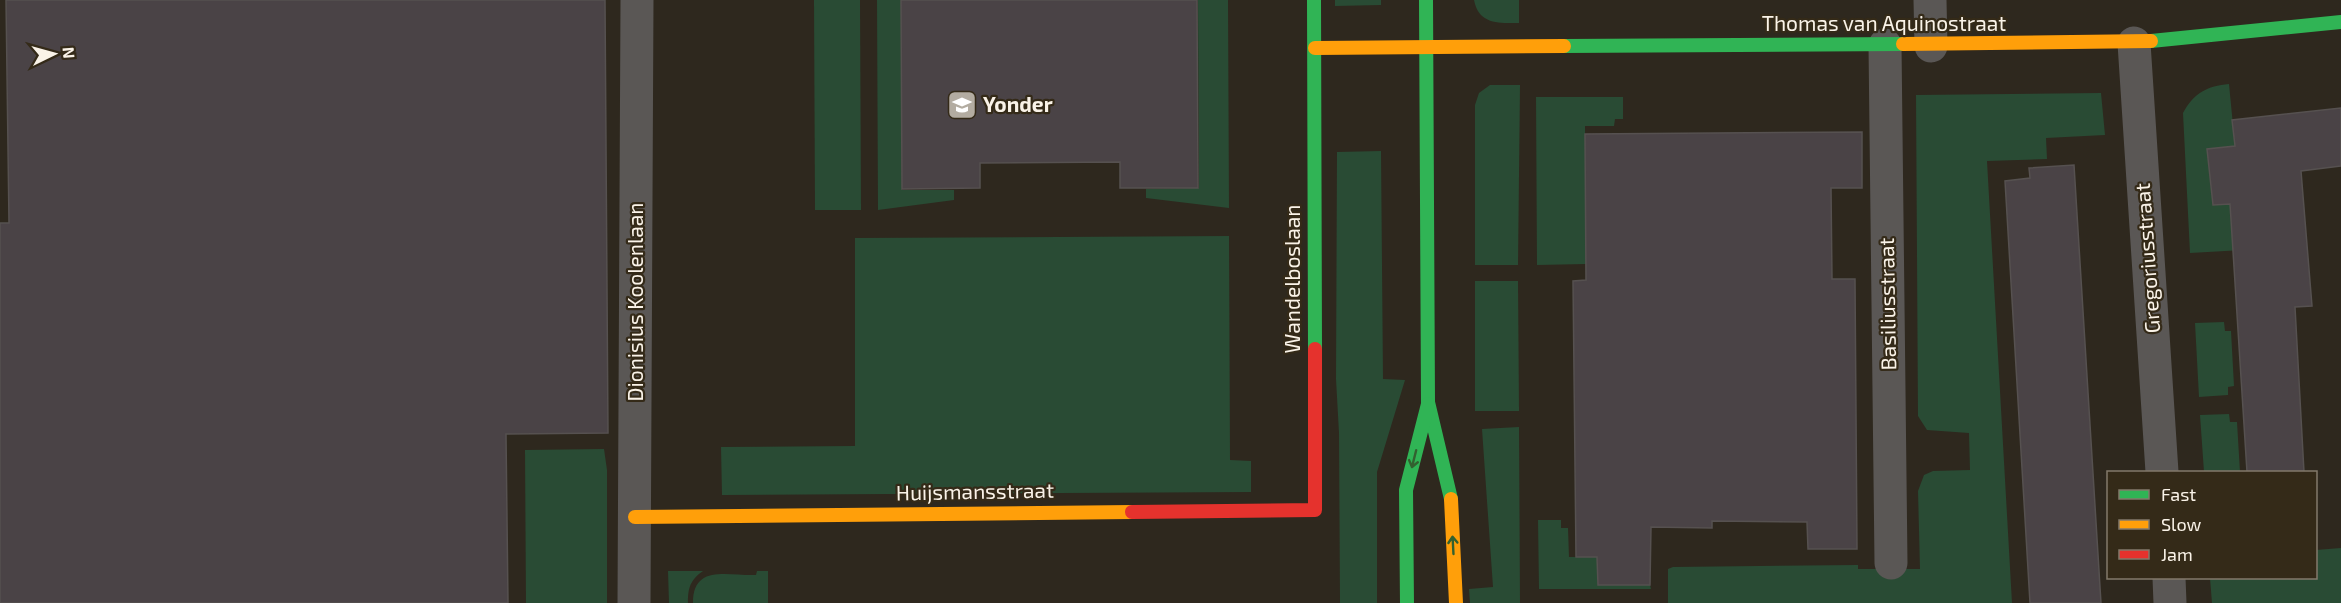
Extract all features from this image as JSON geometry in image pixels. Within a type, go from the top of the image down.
[{"type":"street","name":"Dionisius Koolenlaan","points":[[634,603],[637,0]]},
{"type":"street","name":"Wandelboslaan","points":[[1314,0],[1315,510]]},
{"type":"street","points":[[1426,0],[1428,402],[1450,487],[1456,603]]},
{"type":"street","points":[[1930,0],[1931,46]]},
{"type":"street","name":"Thomas van Aquinostraat","points":[[1426,46],[1931,46],[2134,43],[2341,22]]},
{"type":"street","name":"Gregoriusstraat","points":[[2134,43],[2162,471]]},
{"type":"street","name":"Basiliusstraat","points":[[1885,45],[1891,563]]},
{"type":"street","points":[[1315,48],[1426,46]]},
{"type":"street","points":[[1407,603],[1406,490],[1428,402]]},
{"type":"street","name":"Huijsmansstraat","points":[[635,517],[1315,510]]},
{"type":"street","points":[[2169,579],[2170,603]]},
{"type":"green space","points":[[814,0],[860,0],[861,210],[815,210]]},
{"type":"green space","points":[[877,0],[901,0],[902,190],[954,190],[954,200],[878,210]]},
{"type":"green space","points":[[1198,0],[1228,0],[1229,208],[1146,198],[1146,189],[1199,188]]},
{"type":"green space","points":[[1335,0],[1381,0],[1381,5],[1335,6]]},
{"type":"green space","points":[[1474,0],[1519,0],[1519,23],[1497,22],[1485,18],[1480,14]]},
{"type":"green space","points":[[2229,84],[2235,146],[2207,150],[2213,205],[2239,203],[2243,250],[2190,253],[2183,113],[2192,100],[2202,92]]},
{"type":"green space","points":[[1490,85],[1520,85],[1518,265],[1475,265],[1475,105],[1479,93]]},
{"type":"green space","points":[[2101,93],[2105,135],[2046,138],[2047,159],[1987,161],[2012,603],[1668,603],[1668,569],[1673,567],[1858,565],[1858,569],[1920,569],[1918,491],[1924,475],[1933,471],[1970,470],[1969,433],[1927,430],[1918,416],[1916,95]]},
{"type":"green space","points":[[1536,97],[1623,97],[1623,119],[1615,119],[1614,126],[1585,126],[1586,264],[1537,265]]},
{"type":"green space","points":[[1381,151],[1383,379],[1405,380],[1377,472],[1377,603],[1340,603],[1339,433],[1336,379],[1337,152]]},
{"type":"green space","points":[[1229,236],[1230,460],[1251,461],[1251,492],[722,495],[721,447],[855,446],[855,238]]},
{"type":"green space","points":[[1475,281],[1518,281],[1519,411],[1475,411]]},
{"type":"green space","points":[[2224,322],[2225,331],[2231,331],[2234,386],[2228,387],[2228,395],[2199,397],[2195,323]]},
{"type":"green space","points":[[2229,414],[2230,422],[2237,422],[2240,471],[2204,471],[2200,415]]},
{"type":"green space","points":[[1519,427],[1520,603],[1470,603],[1469,589],[1493,587],[1482,429]]},
{"type":"green space","points":[[604,449],[607,470],[607,603],[526,603],[525,450]]},
{"type":"green space","points":[[1538,520],[1561,520],[1561,528],[1568,528],[1569,557],[1597,557],[1598,585],[1650,585],[1651,589],[1539,589]]},
{"type":"green space","points":[[2341,548],[2341,603],[2212,603],[2210,579],[2317,579],[2317,550]]},
{"type":"green space","points":[[668,571],[703,571],[691,585],[688,603],[669,603]]},
{"type":"green space","points":[[757,571],[768,571],[768,603],[693,603],[699,582],[705,577],[723,574],[756,575]]},
{"type":"building","points":[[6,0],[605,0],[608,433],[506,434],[508,603],[0,603],[0,223],[9,223]]},
{"type":"building","points":[[901,0],[1197,0],[1198,188],[1120,188],[1120,162],[980,163],[980,188],[902,189]]},
{"type":"building","points":[[2341,108],[2341,166],[2301,171],[2312,306],[2295,307],[2304,471],[2247,471],[2230,204],[2213,205],[2207,149],[2235,146],[2232,120]]},
{"type":"building","points":[[1862,132],[1862,188],[1831,188],[1832,279],[1855,279],[1857,549],[1808,549],[1807,522],[1712,521],[1712,528],[1651,527],[1650,585],[1598,585],[1597,557],[1576,557],[1573,281],[1586,280],[1585,134]]},
{"type":"building","points":[[2074,165],[2101,603],[2030,603],[2005,181],[2030,178],[2029,168]]},
{"type":"traffic: fast","points":[[1314,0],[1315,349]]},
{"type":"traffic: fast","points":[[1426,0],[1428,402],[1451,499]]},
{"type":"traffic: fast","points":[[2151,41],[2341,22]]},
{"type":"traffic: fast","points":[[1564,46],[1903,44]]},
{"type":"traffic: fast","points":[[1407,603],[1406,490],[1428,404]]},
{"type":"traffic: slow","points":[[1903,44],[2151,41]]},
{"type":"traffic: slow","points":[[1315,48],[1564,46]]},
{"type":"traffic: slow","points":[[1451,499],[1456,603]]},
{"type":"traffic: slow","points":[[635,517],[1132,512]]},
{"type":"traffic: jam","points":[[1132,512],[1315,510],[1315,349]]},
{"type":"place","name":"Yonder","points":[[962,105]]}]
